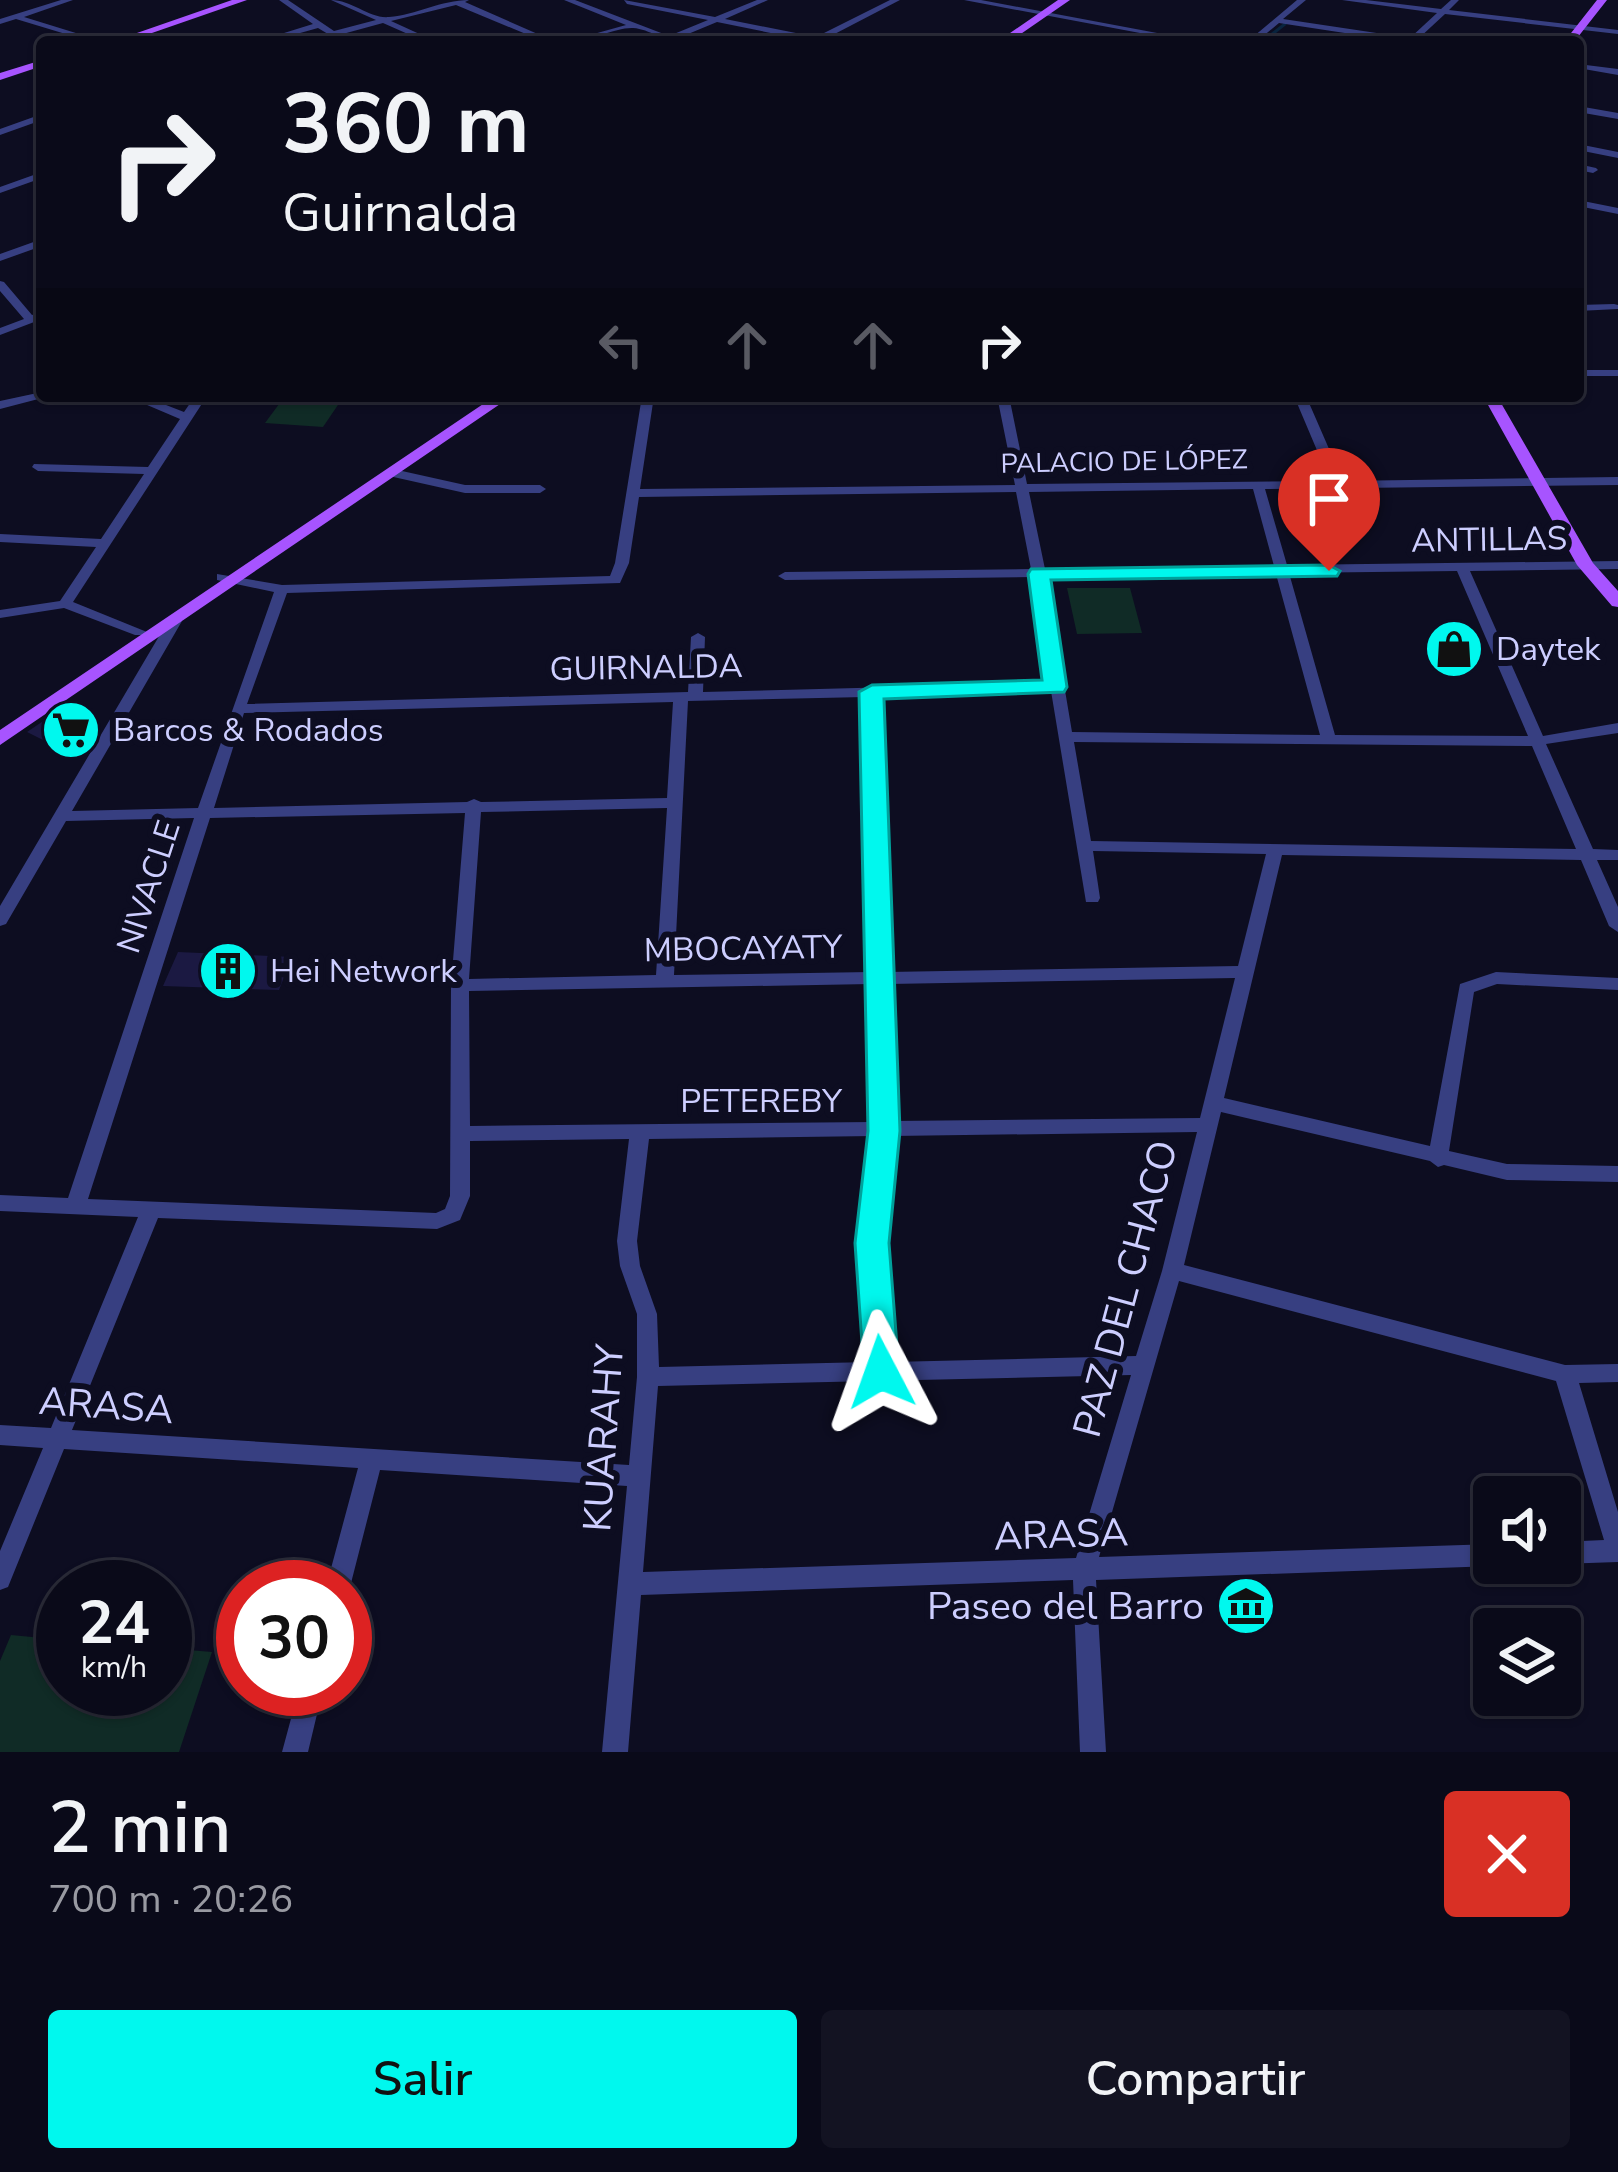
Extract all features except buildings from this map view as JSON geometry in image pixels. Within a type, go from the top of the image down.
[{"type":"main road","points":[[121,36],[230,0]]},
{"type":"main road","points":[[134,36],[242,0]]},
{"type":"main road","points":[[1024,36],[1065,0]]},
{"type":"main road","points":[[1012,36],[1079,0]]},
{"type":"main road","points":[[1574,36],[1603,0]]},
{"type":"main road","points":[[0,79],[36,67]]},
{"type":"main road","points":[[0,739],[175,621],[478,402]]},
{"type":"main road","points":[[0,724],[496,402]]},
{"type":"main road","points":[[1493,402],[1586,565],[1618,602]]},
{"type":"street","points":[[0,22],[69,0]]},
{"type":"street","points":[[283,0],[336,36]]},
{"type":"street","points":[[568,0],[663,36]]},
{"type":"street","points":[[683,36],[764,0]]},
{"type":"street","points":[[824,36],[896,0]]},
{"type":"street","points":[[968,0],[1167,36]]},
{"type":"street","points":[[1259,36],[1302,0]]},
{"type":"street","points":[[1346,0],[1618,32]]},
{"type":"street","points":[[1419,36],[1455,0]]},
{"type":"street","points":[[341,1],[419,36]]},
{"type":"street","points":[[333,34],[461,1],[539,36]]},
{"type":"street","points":[[598,11],[629,1],[792,36]]},
{"type":"street","points":[[16,16],[83,36]]},
{"type":"street","points":[[1279,21],[1375,36]]},
{"type":"street","points":[[280,36],[319,25]]},
{"type":"street","points":[[592,36],[634,25]]},
{"type":"street","points":[[1584,67],[1618,72]]},
{"type":"street","points":[[1613,115],[1618,103]]},
{"type":"street","points":[[0,132],[36,119]]},
{"type":"street","points":[[0,123],[28,132]]},
{"type":"street","points":[[1584,149],[1618,154]]},
{"type":"street","points":[[1584,168],[1593,170]]},
{"type":"street","points":[[0,190],[36,177]]},
{"type":"street","points":[[1584,203],[1618,211]]},
{"type":"street","points":[[0,258],[36,244]]},
{"type":"street","points":[[0,284],[36,317],[0,332]]},
{"type":"street","points":[[1584,308],[1614,308]]},
{"type":"street","points":[[1584,373],[1618,373]]},
{"type":"street","points":[[0,405],[36,396]]},
{"type":"street","points":[[147,402],[186,417]]},
{"type":"street","points":[[65,604],[197,402]]},
{"type":"street","points":[[229,578],[282,589],[615,580],[622,563],[647,402]]},
{"type":"street","points":[[1004,402],[1039,574],[1092,898]]},
{"type":"street","points":[[1303,402],[1337,482]]},
{"type":"street","points":[[38,467],[154,471]]},
{"type":"street","points":[[393,473],[464,488],[540,489]]},
{"type":"street","name":"PALACIO DE LÓPEZ","points":[[631,493],[1618,482]]},
{"type":"street","points":[[1258,485],[1328,736]]},
{"type":"street","points":[[0,538],[104,543]]},
{"type":"street","name":"ANTILLAS","points":[[784,576],[1618,565]]},
{"type":"street","points":[[1462,568],[1618,926]]},
{"type":"street","name":"NIVACLE","points":[[76,1205],[238,709],[282,589]]},
{"type":"street","points":[[0,614],[65,604],[140,632]]},
{"type":"street","points":[[0,920],[175,621]]},
{"type":"street","points":[[665,979],[676,803],[698,637]]},
{"type":"street","name":"GUIRNALDA","points":[[238,709],[1055,687]]},
{"type":"street","points":[[872,692],[884,1131],[872,1243],[881,1372]]},
{"type":"street","points":[[1065,737],[1539,741],[1618,728]]},
{"type":"street","points":[[60,815],[676,803]]},
{"type":"street","points":[[0,1203],[437,1221],[453,1214],[460,1196],[460,985],[474,804]]},
{"type":"street","points":[[1084,845],[1618,855]]},
{"type":"street","name":"PAZ DEL CHACO","points":[[1093,1752],[1084,1570],[1172,1270],[1276,848]]},
{"type":"street","name":"MBOCAYATY","points":[[460,985],[1243,972]]},
{"type":"street","points":[[1438,1159],[1466,988],[1496,978],[1618,984]]},
{"type":"street","name":"PETEREBY","points":[[458,1134],[884,1131],[1211,1114],[1507,1172],[1618,1174]]},
{"type":"street","name":"KUARAHY","points":[[615,1752],[648,1377],[646,1314],[627,1241],[640,1131]]},
{"type":"street","points":[[0,1579],[151,1210]]},
{"type":"street","points":[[1172,1270],[1564,1374],[1618,1373]]},
{"type":"street","points":[[648,1377],[1143,1366]]},
{"type":"street","points":[[1564,1374],[1618,1551],[1581,1552]]},
{"type":"street","name":"ARASA","points":[[0,1435],[639,1476]]},
{"type":"street","points":[[345,1560],[371,1460]]},
{"type":"street","name":"ARASA","points":[[630,1584],[1473,1556]]},
{"type":"street","points":[[295,1752],[304,1716]]},
{"type":"green space","points":[[281,402],[340,402],[323,427],[265,423]]},
{"type":"green space","points":[[1067,588],[1130,588],[1142,633],[1077,634]]},
{"type":"green space","points":[[11,1635],[36,1637],[36,1716],[191,1716],[179,1752],[0,1752],[0,1661]]},
{"type":"green space","points":[[192,1650],[212,1652],[192,1713]]},
{"type":"waterway","points":[[1270,36],[1285,24]]},
{"type":"place","name":"Daytek","points":[[1454,649]]},
{"type":"place","name":"Barcos & Rodados","points":[[71,730]]},
{"type":"place","name":"Hei Network","points":[[228,971]]},
{"type":"place","name":"Paseo del Barro","points":[[1246,1606]]},
{"type":"route","points":[[881,1372],[872,1243],[884,1131],[872,692],[1055,687],[1039,574],[1329,571]]}]
